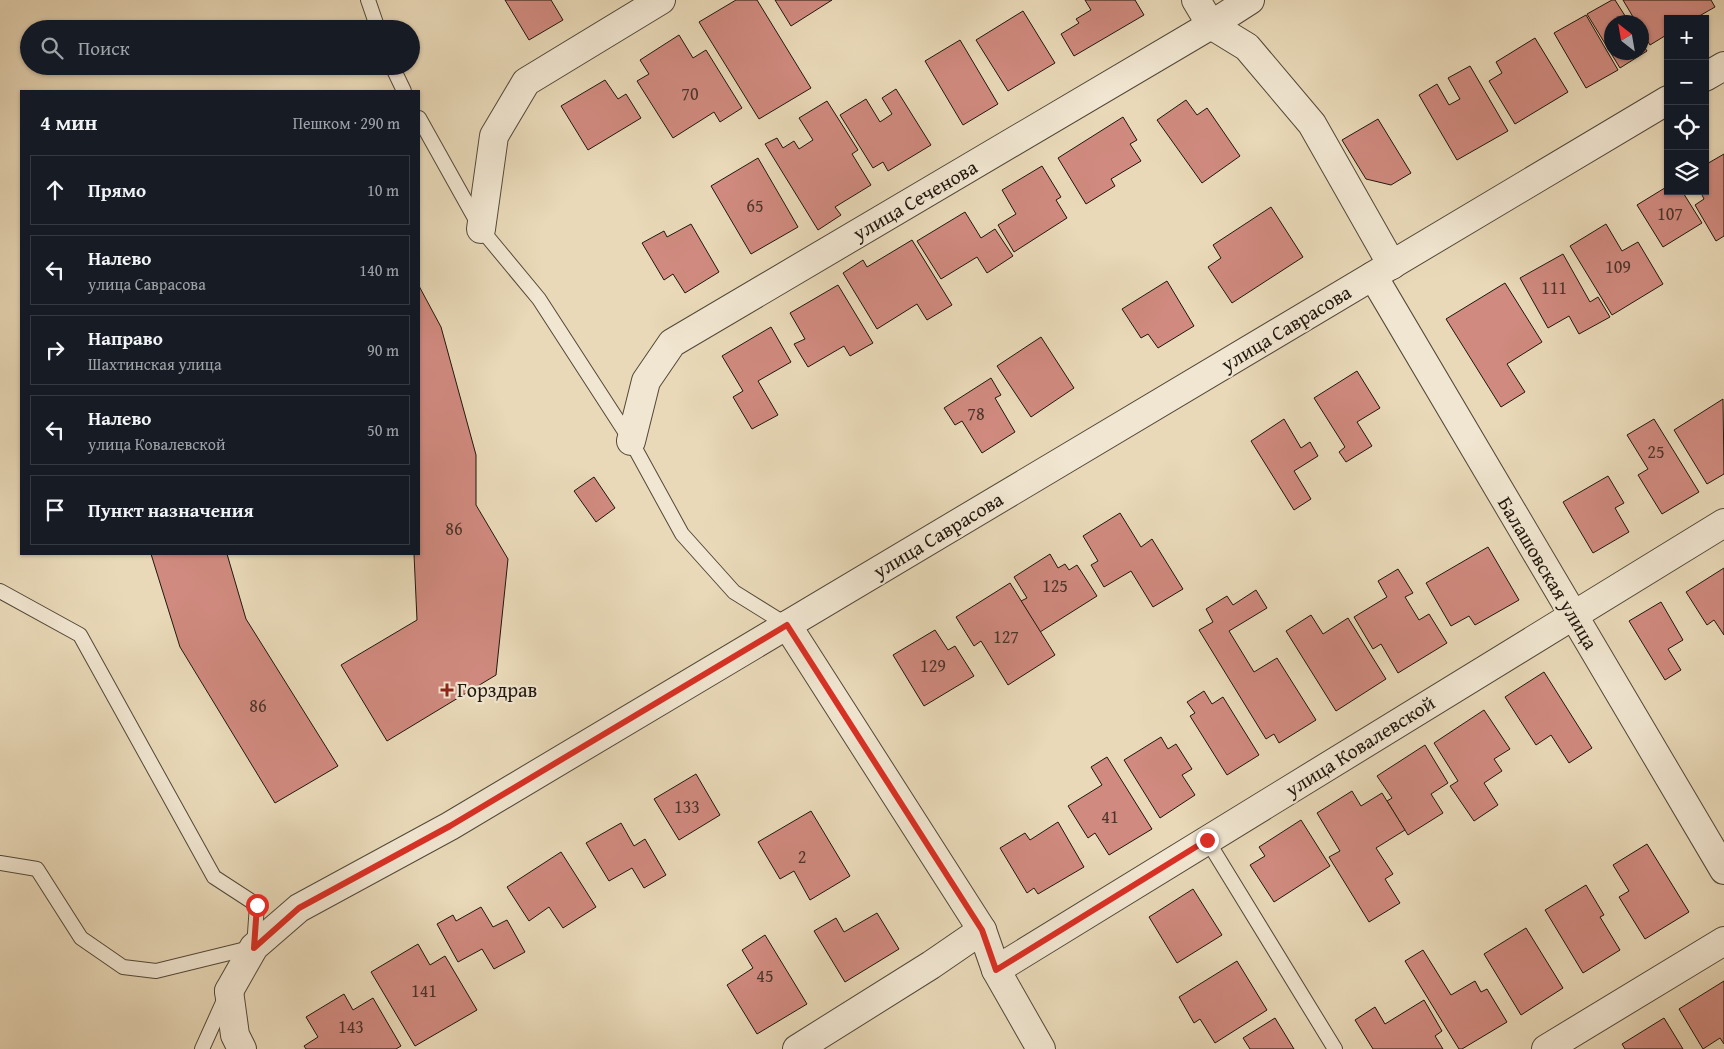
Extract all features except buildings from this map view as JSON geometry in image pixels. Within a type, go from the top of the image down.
[{"type":"street","points":[[481,229],[494,136],[526,82],[661,0]]},
{"type":"street","name":"Балашовская улица","points":[[1196,0],[1211,25],[1247,47],[1312,124],[1383,270],[1573,614],[1724,870]]},
{"type":"street","name":"улица Сеченова","points":[[631,442],[646,381],[672,343],[1211,25],[1250,0]]},
{"type":"street","points":[[1709,75],[1724,66]]},
{"type":"street","name":"улица Саврасова","points":[[229,991],[254,948],[299,908],[450,826],[1664,102]]},
{"type":"street","name":"улица Ковалевской","points":[[996,970],[1724,523]]},
{"type":"street","points":[[787,625],[982,930],[996,970],[1041,1049]]},
{"type":"street","points":[[797,1049],[982,930]]},
{"type":"street","points":[[1546,1049],[1724,941]]},
{"type":"street","points":[[229,991],[235,1035],[242,1049]]},
{"type":"lane","points":[[368,0],[375,20]]},
{"type":"lane","points":[[396,75],[404,90]]},
{"type":"lane","points":[[420,120],[481,229],[539,300],[631,442],[682,534],[734,592],[787,625]]},
{"type":"lane","points":[[0,591],[80,635],[214,877],[257,905],[254,948],[156,971],[123,967],[81,938],[37,869],[0,863]]},
{"type":"lane","points":[[1207,840],[1335,1049]]},
{"type":"lane","points":[[202,1049],[229,991]]},
{"type":"place","name":"Горздрав","points":[[447,690]]},
{"type":"route","points":[[257,905],[254,948],[299,908],[450,826],[787,625],[982,930],[996,970],[1207,840]]}]
